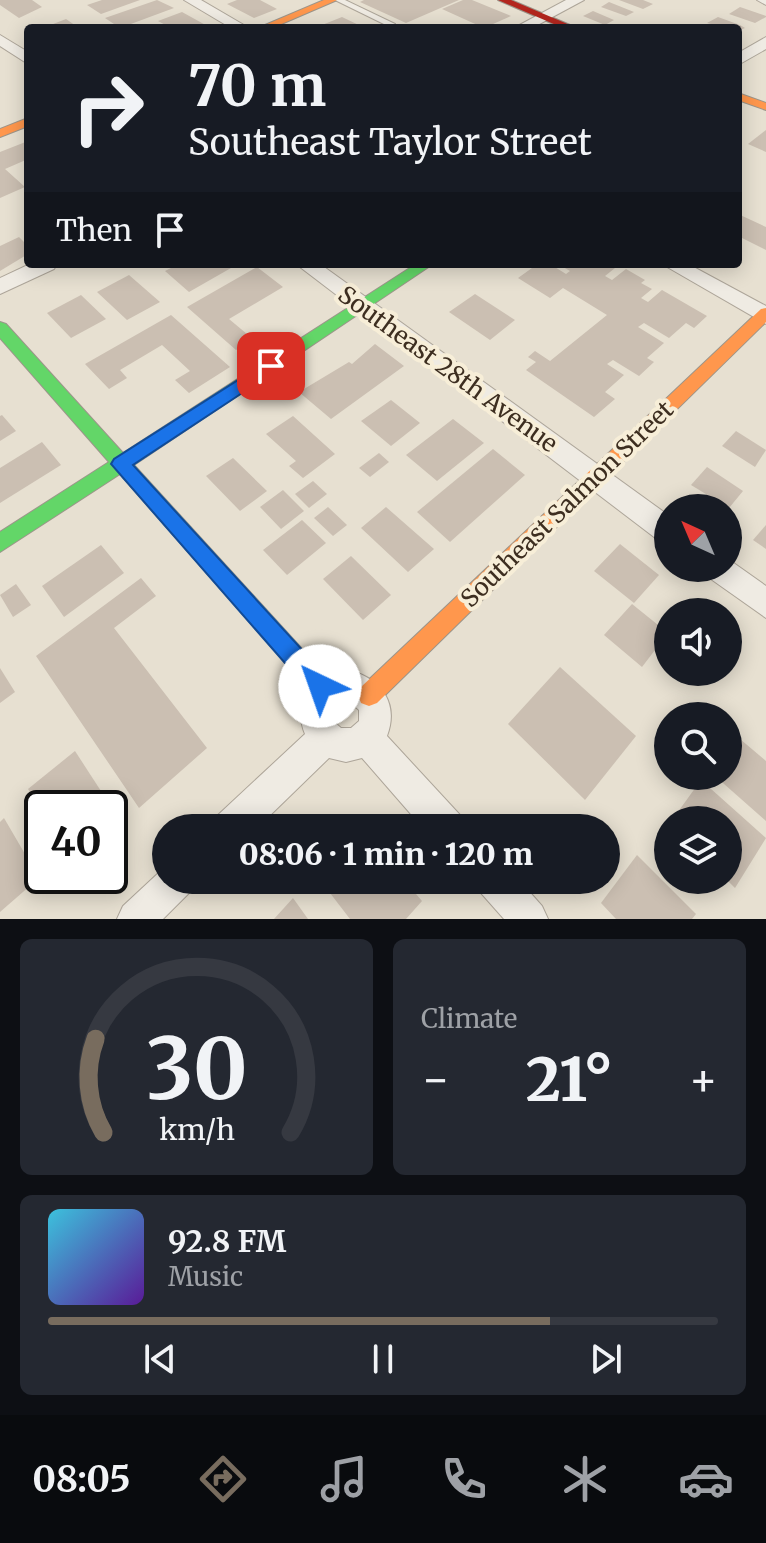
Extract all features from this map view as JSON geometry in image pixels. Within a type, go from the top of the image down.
[{"type":"street","points":[[191,0],[235,24]]},
{"type":"street","points":[[273,24],[332,0]]},
{"type":"street","points":[[503,0],[561,24]]},
{"type":"street","points":[[529,24],[577,0]]},
{"type":"street","points":[[0,39],[24,56]]},
{"type":"street","points":[[742,57],[766,42]]},
{"type":"street","points":[[742,98],[766,107]]},
{"type":"street","points":[[0,133],[24,124]]},
{"type":"street","points":[[0,287],[39,268]]},
{"type":"street","name":"Southeast 28th Avenue","points":[[311,268],[654,521]]},
{"type":"street","points":[[0,543],[420,268]]},
{"type":"street","points":[[679,268],[765,314]]},
{"type":"street","name":"Southeast Salmon Street","points":[[369,695],[765,314]]},
{"type":"street","points":[[0,328],[327,693]]},
{"type":"street","points":[[737,582],[766,604]]},
{"type":"street","points":[[353,686],[369,695],[376,712],[366,738],[341,746],[325,738],[317,720],[321,701],[327,693],[335,688],[353,686]]},
{"type":"street","points":[[246,814],[325,738]]},
{"type":"street","points":[[366,738],[434,814]]},
{"type":"street","points":[[136,919],[162,894]]},
{"type":"street","points":[[507,894],[529,919]]},
{"type":"lane","points":[[339,0],[391,24]]},
{"type":"building","points":[[0,0],[32,0],[42,7],[19,18],[0,5]]},
{"type":"building","points":[[102,0],[140,0],[101,14],[87,5]]},
{"type":"building","points":[[157,0],[174,8],[131,24],[114,24],[105,18]]},
{"type":"building","points":[[237,0],[260,0],[277,9],[254,18],[227,4]]},
{"type":"building","points":[[459,0],[406,23],[360,2]]},
{"type":"building","points":[[463,0],[472,0],[511,16],[493,24],[475,24],[442,9]]},
{"type":"building","points":[[619,0],[643,0],[653,4],[643,9]]},
{"type":"building","points":[[609,2],[634,12],[626,16],[601,7]]},
{"type":"building","points":[[740,7],[766,17],[755,23],[729,14]]},
{"type":"building","points":[[593,11],[614,20],[603,24],[583,16]]},
{"type":"building","points":[[182,12],[204,24],[164,24],[158,21]]},
{"type":"building","points":[[342,17],[357,24],[324,24]]},
{"type":"building","points":[[718,17],[737,24],[711,24],[707,23]]},
{"type":"building","points":[[66,19],[73,24],[53,24]]},
{"type":"building","points":[[766,130],[766,152],[748,144]]},
{"type":"building","points":[[24,143],[24,161],[5,169],[24,187],[0,198],[0,152]]},
{"type":"building","points":[[742,216],[766,227],[766,250],[742,238]]},
{"type":"building","points":[[19,237],[24,242],[24,256],[0,271],[0,246]]},
{"type":"building","points":[[171,268],[231,268],[189,292],[165,271]]},
{"type":"building","points":[[255,268],[283,287],[229,319],[253,339],[236,350],[187,307]]},
{"type":"building","points":[[532,268],[556,268],[566,274],[570,271],[565,268],[615,268],[605,276],[612,280],[626,269],[645,280],[641,283],[652,289],[641,298],[648,302],[662,290],[707,316],[694,328],[686,323],[669,338],[644,323],[638,327],[664,343],[647,358],[654,362],[639,376],[613,360],[607,364],[624,375],[605,392],[615,399],[594,417],[526,370],[536,362],[528,357],[535,351],[550,361],[607,315],[563,288],[550,298],[518,278]]},
{"type":"building","points":[[129,275],[160,302],[127,320],[97,292]]},
{"type":"building","points":[[475,294],[515,320],[490,340],[449,312]]},
{"type":"building","points":[[81,295],[106,319],[71,338],[47,313]]},
{"type":"building","points":[[171,315],[230,367],[189,393],[175,380],[190,371],[162,345],[120,370],[127,378],[109,389],[85,364]]},
{"type":"building","points":[[375,344],[404,366],[331,419],[299,392],[349,362],[352,364]]},
{"type":"building","points":[[391,400],[420,423],[391,446],[361,421]]},
{"type":"building","points":[[0,416],[16,431],[0,441]]},
{"type":"building","points":[[293,416],[335,454],[303,478],[289,466],[296,461],[266,434]]},
{"type":"building","points":[[453,419],[484,443],[437,481],[406,455]]},
{"type":"building","points":[[736,431],[766,450],[755,467],[722,446]]},
{"type":"building","points":[[42,442],[61,465],[0,503],[0,468]]},
{"type":"building","points":[[493,449],[525,475],[450,542],[417,512]]},
{"type":"building","points":[[379,453],[389,462],[370,477],[359,468]]},
{"type":"building","points":[[233,458],[267,491],[240,511],[206,476]]},
{"type":"building","points":[[707,467],[743,491],[741,494],[706,494],[691,485]]},
{"type":"building","points":[[313,481],[327,494],[309,508],[295,494]]},
{"type":"building","points":[[283,490],[304,511],[281,529],[260,507]]},
{"type":"building","points":[[328,507],[347,525],[333,536],[314,518]]},
{"type":"building","points":[[386,507],[434,549],[408,572],[361,528]]},
{"type":"building","points":[[302,520],[326,543],[287,575],[263,550]]},
{"type":"building","points":[[766,525],[766,549],[753,540]]},
{"type":"building","points":[[620,544],[654,571],[654,581],[634,603],[594,571]]},
{"type":"building","points":[[101,545],[124,573],[64,617],[42,586]]},
{"type":"building","points":[[351,556],[391,595],[363,620],[323,579]]},
{"type":"building","points":[[141,578],[156,596],[114,628],[207,748],[139,808],[36,656]]},
{"type":"building","points":[[16,584],[31,605],[13,617],[0,595]]},
{"type":"building","points":[[632,604],[654,622],[654,651],[642,667],[604,635]]},
{"type":"building","points":[[560,667],[636,736],[585,800],[508,724]]},
{"type":"building","points":[[0,668],[15,692],[0,703]]},
{"type":"building","points":[[742,741],[766,761],[766,821],[731,790],[742,790]]},
{"type":"building","points":[[75,751],[100,790],[29,790]]},
{"type":"building","points":[[694,790],[712,790],[730,806],[682,806]]},
{"type":"building","points":[[742,817],[766,838],[742,877]]},
{"type":"building","points":[[4,818],[24,852],[24,891],[0,912],[0,822]]},
{"type":"building","points":[[637,855],[654,872],[654,894],[676,894],[696,914],[692,919],[616,919],[601,903],[608,894],[620,894],[620,878]]},
{"type":"building","points":[[331,894],[416,894],[422,901],[406,919],[350,919]]},
{"type":"building","points":[[293,898],[308,919],[274,919]]},
{"type":"traffic: fast","points":[[0,543],[420,268]]},
{"type":"traffic: fast","points":[[0,328],[327,693]]},
{"type":"traffic: slow","points":[[273,24],[332,0]]},
{"type":"traffic: slow","points":[[742,98],[766,107]]},
{"type":"traffic: slow","points":[[0,133],[24,124]]},
{"type":"traffic: slow","points":[[369,695],[766,313]]},
{"type":"traffic: jam","points":[[503,0],[562,24]]},
{"type":"route","points":[[271,366],[121,464],[320,686]]}]
